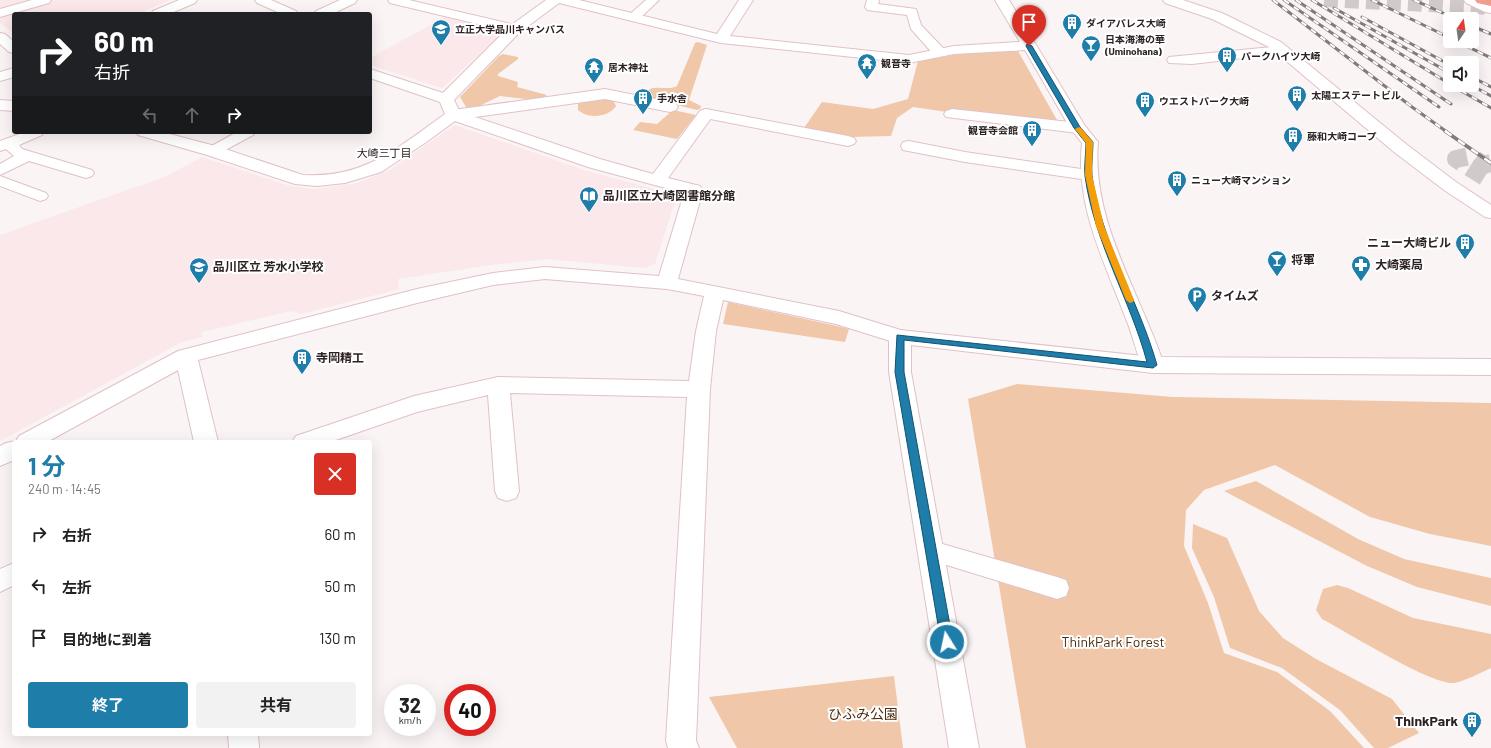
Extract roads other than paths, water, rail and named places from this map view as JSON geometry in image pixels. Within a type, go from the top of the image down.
[{"type":"street","points":[[163,12],[190,0]]},
{"type":"street","points":[[325,12],[350,0]]},
{"type":"street","points":[[446,99],[515,30],[554,0]]},
{"type":"street","points":[[563,0],[589,2],[634,17],[722,39],[909,59],[954,50],[1029,46]]},
{"type":"street","points":[[722,39],[746,0]]},
{"type":"street","points":[[1002,0],[1078,128],[1090,142],[1088,175],[1100,226],[1146,340],[1153,365]]},
{"type":"street","points":[[1170,0],[1217,16],[1276,45],[1400,148],[1450,186],[1491,213]]},
{"type":"street","points":[[1183,0],[1266,32],[1340,87],[1416,151],[1460,184],[1491,203]]},
{"type":"street","points":[[1471,0],[1488,4]]},
{"type":"street","points":[[0,37],[12,47]]},
{"type":"street","points":[[0,77],[12,73]]},
{"type":"street","points":[[372,73],[446,99],[453,115],[594,163],[694,190],[667,283]]},
{"type":"street","points":[[151,134],[213,151],[301,180],[317,181],[345,178],[375,168],[419,140],[453,115],[605,94],[670,107]]},
{"type":"street","points":[[0,105],[12,106]]},
{"type":"street","points":[[657,180],[706,114],[848,141]]},
{"type":"street","points":[[952,114],[1078,128]]},
{"type":"street","points":[[908,146],[965,157],[1088,175]]},
{"type":"street","points":[[31,440],[186,356],[409,298],[493,279],[544,273],[667,283],[839,318],[900,337],[1153,365],[1491,367]]},
{"type":"street","points":[[684,748],[681,742],[699,389],[706,330],[715,292]]},
{"type":"street","points":[[900,337],[900,372],[932,551],[964,748]]},
{"type":"street","points":[[186,356],[206,440]]},
{"type":"street","points":[[310,440],[414,404],[498,385],[699,389]]},
{"type":"street","points":[[498,385],[507,491]]},
{"type":"street","points":[[0,457],[12,450]]},
{"type":"street","points":[[243,736],[244,748]]},
{"type":"lane","points":[[0,13],[45,0]]},
{"type":"lane","points":[[261,0],[288,12]]},
{"type":"lane","points":[[394,0],[515,30]]},
{"type":"lane","points":[[634,17],[653,0]]},
{"type":"lane","points":[[873,0],[871,8],[912,12],[915,26],[940,53]]},
{"type":"lane","points":[[1174,60],[1192,60],[1282,50]]},
{"type":"lane","points":[[5,145],[32,134]]},
{"type":"lane","points":[[213,151],[244,134]]},
{"type":"lane","points":[[5,145],[17,152],[86,173]]},
{"type":"lane","points":[[0,170],[28,155]]},
{"type":"lane","points":[[0,181],[40,196]]},
{"type":"lane","points":[[932,551],[1058,588]]},
{"type":"lane","points":[[0,581],[12,574]]},
{"type":"tunnel","points":[[1324,0],[1491,8]]},
{"type":"tunnel","points":[[1491,163],[1484,165],[1470,156],[1456,159],[1491,181]]},
{"type":"railway","points":[[1273,0],[1412,107],[1447,132]]},
{"type":"railway","points":[[1284,0],[1439,107]]},
{"type":"railway","points":[[1296,0],[1451,104]]},
{"type":"railway","points":[[1312,0],[1443,80]]},
{"type":"railway","points":[[1372,0],[1443,35]]},
{"type":"railway","points":[[1414,0],[1443,13]]},
{"type":"railway","points":[[1334,8],[1443,69]]},
{"type":"railway","points":[[1362,17],[1443,61]]},
{"type":"railway","points":[[1479,29],[1491,34]]},
{"type":"railway","points":[[1470,48],[1491,58]]},
{"type":"railway","points":[[1479,81],[1491,87]]},
{"type":"railway","points":[[1479,89],[1491,96]]},
{"type":"railway","points":[[1463,92],[1491,108]]},
{"type":"railway","points":[[1445,131],[1491,163]]},
{"type":"place","name":"ダイアパレス大崎","points":[[1072,40]]},
{"type":"place","name":"立正大学品川キャンパス","points":[[441,46]]},
{"type":"place","name":"日本海海の華 (Uminohana)","points":[[1091,62]]},
{"type":"place","name":"パークハイツ大崎","points":[[1227,73]]},
{"type":"place","name":"観音寺","points":[[867,80]]},
{"type":"place","name":"居木神社","points":[[594,84]]},
{"type":"place","name":"太陽エステートビル","points":[[1297,112]]},
{"type":"place","name":"手水舎","points":[[643,115]]},
{"type":"place","name":"ウエストパーク大崎","points":[[1145,118]]},
{"type":"place","name":"観音寺会館","points":[[1032,147]]},
{"type":"place","name":"藤和大崎コープ","points":[[1293,153]]},
{"type":"place","name":"ニュー大崎マンション","points":[[1177,197]]},
{"type":"place","name":"品川区立大崎図書館分館","points":[[589,213]]},
{"type":"place","name":"ニュー大崎ビル","points":[[1465,260]]},
{"type":"place","name":"将軍","points":[[1277,277]]},
{"type":"place","name":"大崎薬局","points":[[1361,282]]},
{"type":"place","name":"品川区立 芳水小学校","points":[[199,284]]},
{"type":"place","name":"タイムズ","points":[[1197,313]]},
{"type":"place","name":"寺岡精工","points":[[302,375]]},
{"type":"place","name":"ThinkPark","points":[[1472,738]]},
{"type":"district","name":"大崎三丁目","points":[[384,153]]},
{"type":"park label","name":"ThinkPark Forest","points":[[1113,642]]},
{"type":"park label","name":"ひふみ公園","points":[[863,714]]}]
